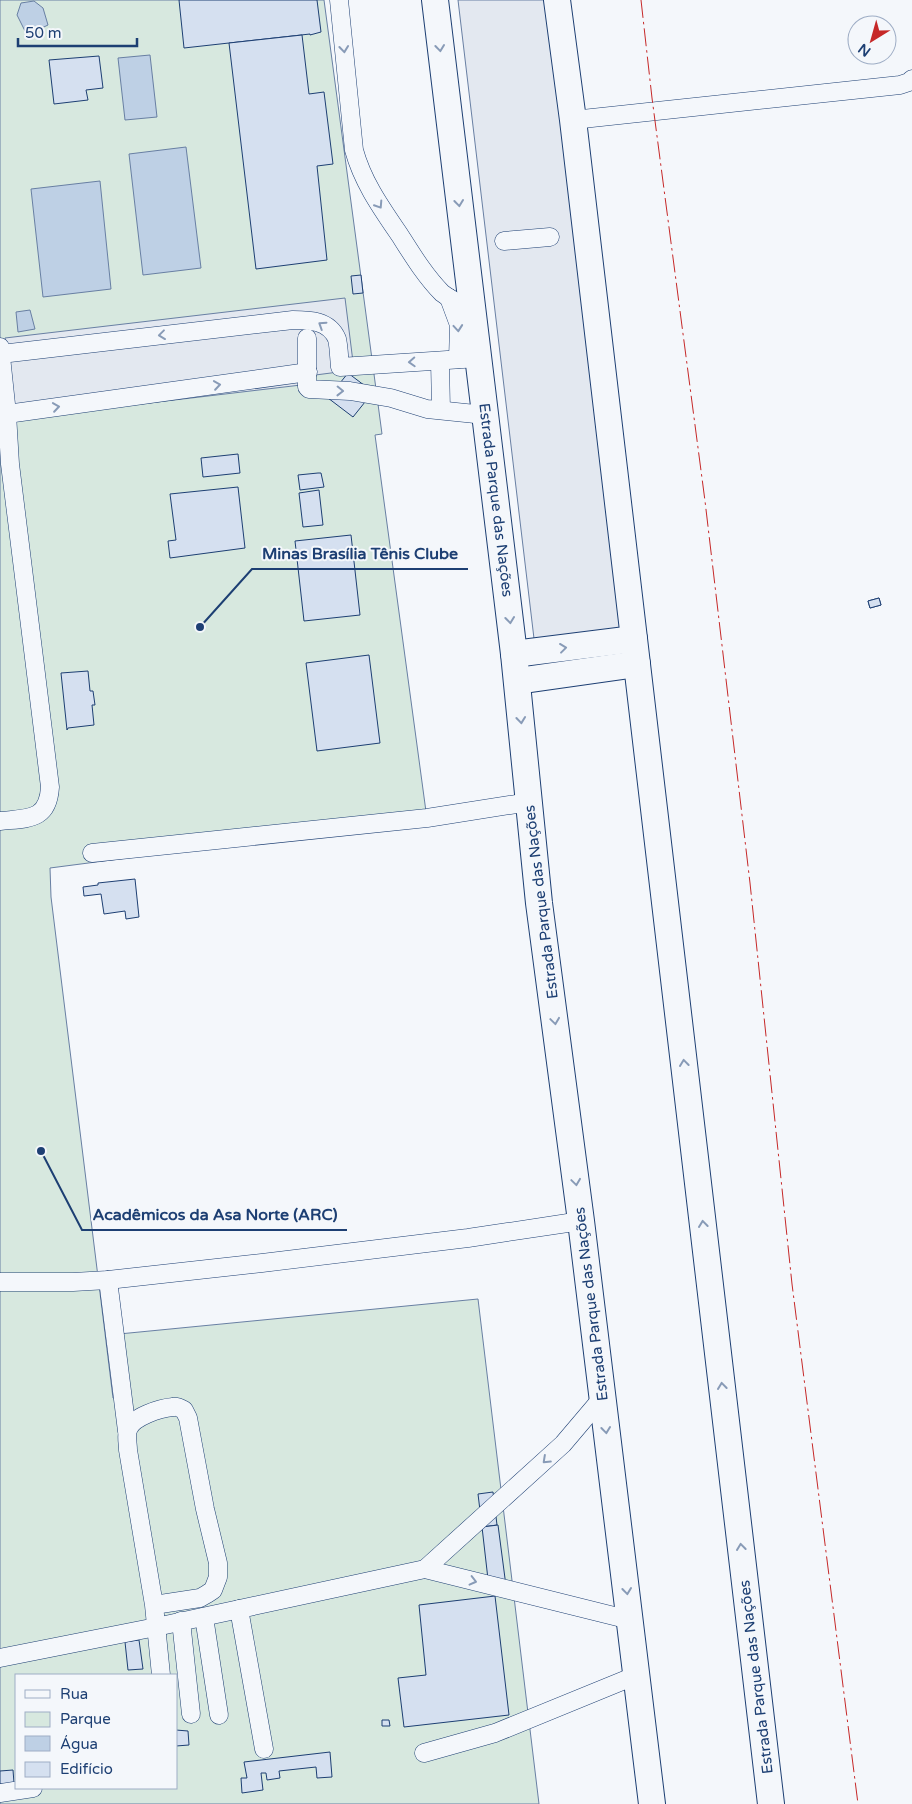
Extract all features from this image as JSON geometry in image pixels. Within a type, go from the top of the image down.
[{"type":"highway","name":"Estrada Parque das Nações","points":[[435,0],[472,310],[468,359],[485,415],[517,681],[539,903],[581,1221],[652,1804]]},
{"type":"highway","name":"Estrada Parque das Nações","points":[[557,0],[771,1804]]},
{"type":"highway","points":[[514,654],[634,639]]},
{"type":"highway","points":[[517,681],[637,664]]},
{"type":"street","points":[[339,0],[354,150],[359,169],[372,193],[416,260],[437,287],[449,298],[472,310]]},
{"type":"street","points":[[572,120],[900,85],[912,79]]},
{"type":"street","points":[[504,241],[550,237]]},
{"type":"street","points":[[0,821],[31,818],[40,814],[48,801],[50,787],[11,473],[0,351],[292,320],[314,320],[327,327],[336,339],[340,367],[468,359],[459,324],[449,298]]},
{"type":"street","points":[[307,338],[308,389],[350,391],[391,398],[427,408],[485,415]]},
{"type":"street","points":[[440,361],[441,410]]},
{"type":"street","points":[[7,414],[308,372]]},
{"type":"street","points":[[92,854],[427,818],[529,802]]},
{"type":"street","points":[[0,1282],[108,1280],[438,1242],[581,1221]]},
{"type":"street","points":[[108,1280],[126,1409],[128,1450],[154,1605],[161,1674]]},
{"type":"street","points":[[425,1569],[563,1444],[602,1398]]},
{"type":"street","points":[[127,1431],[134,1421],[148,1413],[174,1406],[184,1410],[190,1428],[205,1509],[218,1564],[218,1577],[213,1590],[207,1594],[200,1598],[154,1605]]},
{"type":"street","points":[[0,1658],[181,1622],[425,1569],[630,1620]]},
{"type":"street","points":[[239,1609],[264,1749]]},
{"type":"street","points":[[204,1617],[219,1715]]},
{"type":"street","points":[[181,1622],[191,1714]]},
{"type":"street","points":[[424,1753],[495,1733],[637,1674]]},
{"type":"street","points":[[0,1793],[26,1789]]},
{"type":"green space","points":[[0,0],[324,0],[382,434],[375,435],[427,819],[50,868],[51,897],[113,1398],[130,1397],[119,1334],[478,1299],[539,1804],[0,1804]]},
{"type":"shaded area","points":[[458,0],[552,0],[626,637],[535,647]]},
{"type":"shaded area","points":[[345,298],[354,370],[300,377],[301,385],[14,419],[5,338]]},
{"type":"water","points":[[34,1],[43,8],[48,25],[27,35],[17,15],[21,3]]},
{"type":"water","points":[[150,55],[157,117],[125,120],[118,58]]},
{"type":"water","points":[[186,147],[201,268],[143,275],[129,154]]},
{"type":"water","points":[[100,181],[111,289],[43,297],[31,189]]},
{"type":"water","points":[[30,310],[35,329],[18,332],[16,312]]},
{"type":"building","points":[[179,0],[317,0],[321,32],[310,35],[184,48]]},
{"type":"building","points":[[302,35],[309,94],[324,92],[333,164],[317,166],[327,260],[256,269],[229,43]]},
{"type":"building","points":[[99,56],[103,88],[86,90],[88,100],[54,104],[49,60]]},
{"type":"building","points":[[361,275],[363,293],[353,294],[351,276]]},
{"type":"building","points":[[348,373],[373,392],[353,417],[328,398]]},
{"type":"building","points":[[238,454],[240,473],[203,477],[201,458]]},
{"type":"building","points":[[321,473],[324,487],[300,490],[298,475]]},
{"type":"building","points":[[238,487],[245,548],[170,558],[168,541],[176,540],[170,494]]},
{"type":"building","points":[[319,490],[323,525],[303,527],[299,493]]},
{"type":"building","points":[[351,535],[360,615],[304,621],[295,541]]},
{"type":"building","points":[[879,598],[881,605],[870,608],[868,601]]},
{"type":"building","points":[[879,598],[881,605],[870,608],[868,601]]},
{"type":"building","points":[[369,655],[380,743],[317,751],[306,663]]},
{"type":"building","points":[[88,671],[90,691],[93,691],[95,705],[92,705],[94,725],[68,728],[67,730],[61,673]]},
{"type":"building","points":[[135,879],[139,917],[126,919],[125,911],[104,914],[101,894],[84,896],[83,887],[98,885],[98,883]]},
{"type":"building","points":[[493,1492],[497,1525],[482,1527],[478,1494]]},
{"type":"building","points":[[498,1525],[506,1586],[489,1588],[482,1527]]},
{"type":"building","points":[[495,1596],[509,1715],[404,1727],[398,1678],[426,1675],[419,1605]]},
{"type":"building","points":[[139,1640],[143,1669],[128,1670],[125,1642]]},
{"type":"building","points":[[382,1720],[389,1720],[390,1726],[382,1726]]},
{"type":"building","points":[[178,1730],[188,1731],[189,1745],[178,1746]]},
{"type":"building","points":[[330,1752],[332,1777],[317,1778],[316,1767],[279,1771],[280,1778],[267,1780],[266,1773],[261,1773],[263,1790],[242,1793],[241,1778],[247,1778],[244,1762]]},
{"type":"building","points":[[13,1770],[14,1783],[0,1784],[0,1771]]},
{"type":"power","points":[[641,0],[652,98],[705,501],[750,883],[792,1284],[858,1804]]},
{"type":"place","name":"Minas Brasília Tênis Clube","points":[[200,627]]},
{"type":"place","name":"Acadêmicos da Asa Norte (ARC)","points":[[41,1151]]}]
